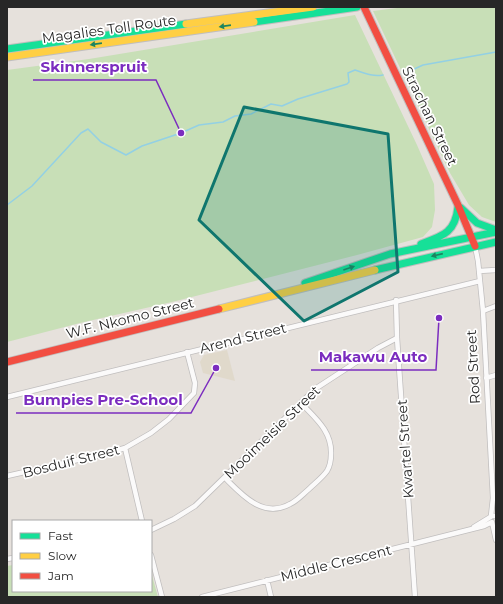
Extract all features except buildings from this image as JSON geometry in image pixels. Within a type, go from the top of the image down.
[{"type":"main road","name":"Magalies Toll Route","points":[[7,49],[313,7]]},
{"type":"main road","name":"Magalies Toll Route","points":[[7,57],[356,7]]},
{"type":"main road","name":"Strachan Street","points":[[364,7],[458,205],[471,236]]},
{"type":"main road","points":[[458,205],[478,223],[496,231]]},
{"type":"main road","points":[[390,254],[444,236],[448,233],[457,220],[458,205]]},
{"type":"main road","name":"W.F. Nkomo Street","points":[[259,299],[390,254],[496,231]]},
{"type":"main road","name":"Rod Street","points":[[471,236],[475,246]]},
{"type":"main road","name":"W.F. Nkomo Street","points":[[7,362],[496,242]]},
{"type":"street","name":"Rod Street","points":[[475,246],[480,281],[493,519],[496,541]]},
{"type":"street","points":[[479,271],[496,270]]},
{"type":"street","name":"Arend Street","points":[[7,397],[396,300],[480,281]]},
{"type":"street","name":"Kwartel Street","points":[[396,300],[397,338],[415,597]]},
{"type":"street","points":[[482,311],[496,306]]},
{"type":"street","name":"Mooimeisie Street","points":[[152,530],[174,519],[195,506],[300,403],[323,383],[378,348],[397,338]]},
{"type":"street","name":"Bosduif Street","points":[[7,476],[125,448],[151,433],[165,423],[195,390],[195,383],[187,352]]},
{"type":"street","points":[[486,378],[496,375]]},
{"type":"street","points":[[225,478],[252,503],[259,506],[273,508],[284,507],[293,503],[324,475],[331,457],[331,447],[328,435],[323,426],[300,403]]},
{"type":"street","points":[[490,448],[496,446]]},
{"type":"street","points":[[125,448],[142,520]]},
{"type":"street","name":"Middle Crescent","points":[[202,597],[412,545],[470,529],[493,519]]},
{"type":"street","points":[[152,559],[162,597]]},
{"type":"street","points":[[267,580],[271,597]]},
{"type":"highlighted area","points":[[244,107],[388,134],[398,272],[304,321],[199,220]]},
{"type":"shaded area","points":[[227,350],[235,381],[203,373],[200,362],[204,355]]},
{"type":"green space","points":[[405,7],[496,7],[496,222],[482,217],[469,205],[450,173],[373,11]]},
{"type":"green space","points":[[355,15],[434,184],[435,210],[432,227],[423,237],[172,302],[80,323],[7,342],[7,70],[89,59]]},
{"type":"green space","points":[[12,565],[12,592],[152,592],[152,576],[158,597],[7,597],[7,566]]},
{"type":"waterway","points":[[410,71],[423,65],[496,52]]},
{"type":"waterway","points":[[7,205],[32,186],[81,133],[88,129],[101,142],[126,155],[142,146],[181,133],[199,125],[223,122],[235,116],[251,114],[271,104],[282,106],[298,99],[347,84],[349,82],[348,73],[355,70],[372,75],[383,75]]},
{"type":"traffic: fast","points":[[254,22],[357,7]]},
{"type":"traffic: fast","points":[[7,49],[186,24]]},
{"type":"traffic: fast","points":[[421,244],[442,236],[447,232],[454,223],[458,207]]},
{"type":"traffic: fast","points":[[461,208],[477,223],[496,230]]},
{"type":"traffic: fast","points":[[305,283],[390,254],[496,232]]},
{"type":"traffic: fast","points":[[375,270],[496,242]]},
{"type":"traffic: slow","points":[[186,24],[313,7]]},
{"type":"traffic: slow","points":[[7,57],[254,22]]},
{"type":"traffic: slow","points":[[219,309],[375,270]]},
{"type":"traffic: jam","points":[[364,7],[458,205],[475,246]]},
{"type":"traffic: jam","points":[[7,362],[219,309]]},
{"type":"place","name":"Skinnerspruit","points":[[181,133]]},
{"type":"place","name":"Makawu Auto","points":[[439,318]]},
{"type":"place","name":"Bumpies Pre-School","points":[[216,368]]}]
